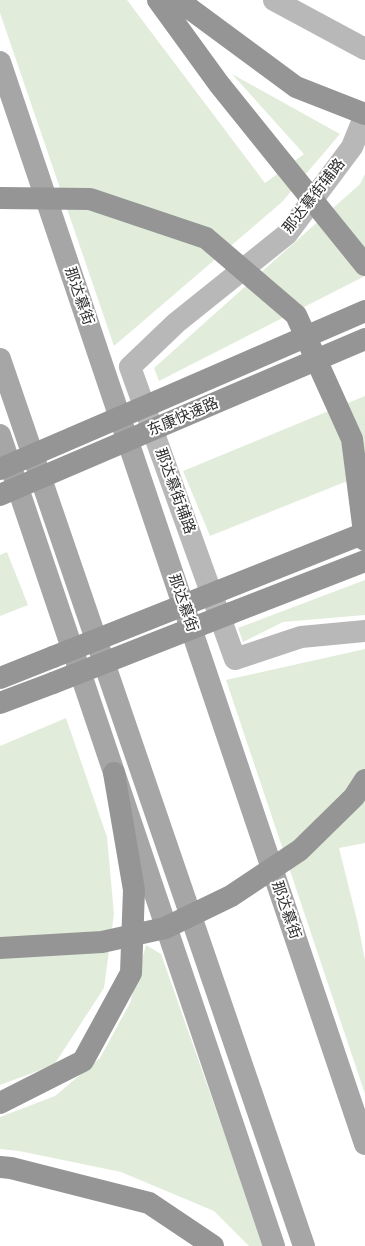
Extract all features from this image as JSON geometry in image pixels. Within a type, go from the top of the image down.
[{"type":"highway","points":[[158,0],[219,84],[365,265]]},
{"type":"highway","points":[[178,0],[296,87],[365,115]]},
{"type":"highway","points":[[0,198],[90,199],[206,238],[296,315],[352,439],[365,540]]},
{"type":"highway","points":[[0,469],[365,311]]},
{"type":"highway","name":"东康快速路","points":[[0,495],[365,339]]},
{"type":"highway","points":[[0,678],[365,533]]},
{"type":"highway","points":[[0,703],[365,561]]},
{"type":"highway","points":[[0,1103],[83,1061],[131,973],[134,890],[114,773]]},
{"type":"highway","points":[[0,948],[102,942],[165,928],[231,896],[300,850],[354,797],[365,780]]},
{"type":"highway","points":[[0,1167],[11,1168],[149,1203],[213,1246]]},
{"type":"main road","name":"那达慕街","points":[[0,62],[365,1144]]},
{"type":"main road","points":[[0,359],[304,1246]]},
{"type":"main road","points":[[0,435],[274,1246]]},
{"type":"street","points":[[274,0],[365,49]]},
{"type":"street","name":"那达慕街辅路","points":[[365,115],[352,147],[287,234],[176,323],[130,367],[235,659],[301,636],[365,631]]},
{"type":"green space","points":[[0,0],[127,0],[265,183],[304,154],[232,74],[340,134],[282,202],[114,346],[0,13]]},
{"type":"green space","points":[[365,174],[365,276],[159,381],[154,368],[360,184]]},
{"type":"green space","points":[[365,396],[365,474],[210,536],[183,471]]},
{"type":"green space","points":[[7,552],[28,605],[0,616],[0,555]]},
{"type":"green space","points":[[365,580],[365,615],[283,622],[243,642],[238,628]]},
{"type":"green space","points":[[365,649],[365,843],[339,848],[358,924],[365,960],[365,1094],[226,680]]},
{"type":"green space","points":[[66,718],[107,837],[114,914],[104,988],[54,1065],[0,1085],[0,746]]},
{"type":"green space","points":[[146,945],[161,954],[264,1246],[249,1246],[214,1211],[121,1172],[19,1151],[0,1149],[0,1117],[55,1096],[100,1058],[130,1003]]}]
